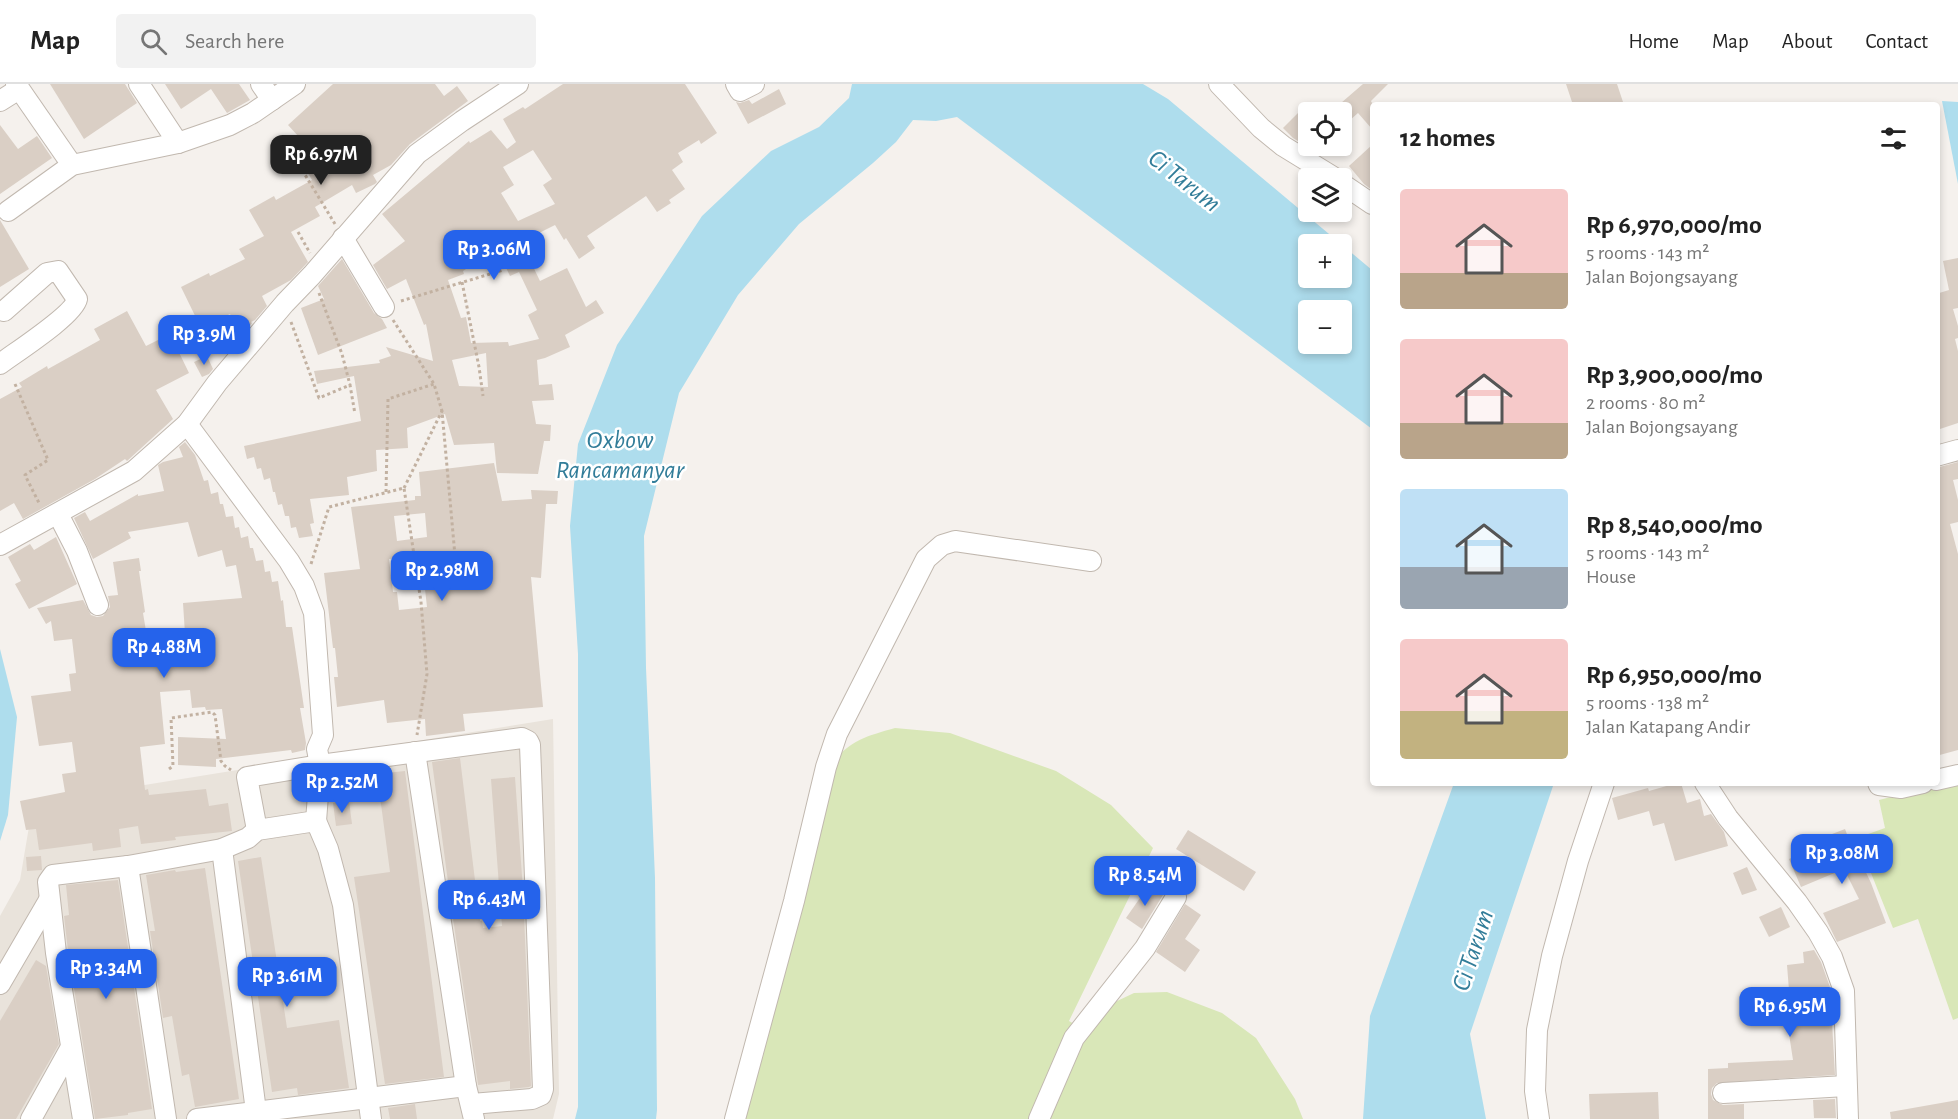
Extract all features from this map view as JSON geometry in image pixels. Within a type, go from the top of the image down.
[{"type":"street","points":[[139,84],[178,142]]},
{"type":"street","points":[[261,84],[273,100]]},
{"type":"street","points":[[8,211],[72,165],[178,142],[230,125],[295,84]]},
{"type":"street","points":[[1,543],[53,517],[134,471],[187,424],[217,383],[285,303],[417,154],[518,84]]},
{"type":"street","points":[[736,84],[740,91],[753,84]]},
{"type":"street","points":[[1219,84],[1261,128],[1283,146],[1319,168]]},
{"type":"street","points":[[0,101],[18,86],[72,165]]},
{"type":"street","points":[[1352,190],[1370,203]]},
{"type":"street","points":[[344,238],[384,307]]},
{"type":"street","points":[[0,363],[57,322],[76,304],[77,299],[58,272],[46,273],[4,311]]},
{"type":"street","points":[[187,424],[289,561],[304,586],[314,613],[323,735],[317,749],[322,764],[316,821],[328,849],[343,905],[371,1119]]},
{"type":"street","points":[[1940,455],[1958,450]]},
{"type":"street","points":[[53,517],[77,551],[98,605]]},
{"type":"street","points":[[735,1119],[794,901],[826,767],[837,734],[926,559],[942,545],[955,540],[1091,561]]},
{"type":"street","points":[[197,1119],[256,1115],[368,1097],[471,1103],[532,1100],[541,1095],[543,1089],[530,745],[528,741],[522,738],[322,764],[247,777],[257,830]]},
{"type":"street","points":[[415,752],[471,1103]]},
{"type":"street","points":[[1940,779],[1958,775]]},
{"type":"street","points":[[1539,1119],[1535,1091],[1537,1030],[1552,956],[1578,861],[1603,786]]},
{"type":"street","points":[[1707,786],[1728,818],[1802,910],[1832,957],[1844,991],[1848,1119]]},
{"type":"street","points":[[1886,786],[1901,788],[1910,786]]},
{"type":"street","points":[[83,1119],[49,900],[48,882],[53,875],[128,866],[222,849],[248,838],[257,830],[316,821]]},
{"type":"street","points":[[222,849],[256,1115]]},
{"type":"street","points":[[128,866],[166,1119]]},
{"type":"street","points":[[1039,1119],[1074,1038],[1145,948],[1176,897]]},
{"type":"street","points":[[0,984],[49,900]]},
{"type":"street","points":[[31,1119],[71,1047]]},
{"type":"street","points":[[1723,1093],[1846,1086]]},
{"type":"path","points":[[296,160],[344,238]]},
{"type":"path","points":[[457,578],[442,411],[434,384],[384,307],[503,270]]},
{"type":"path","points":[[312,275],[342,354],[355,414]]},
{"type":"path","points":[[462,282],[483,396]]},
{"type":"path","points":[[285,303],[319,398],[350,385]]},
{"type":"path","points":[[15,384],[48,460],[25,475],[53,517]]},
{"type":"path","points":[[386,492],[388,399],[434,384]]},
{"type":"path","points":[[415,752],[427,674],[421,602],[404,488],[442,411]]},
{"type":"path","points":[[304,586],[329,507],[404,488]]},
{"type":"path","points":[[169,769],[173,766],[171,718],[212,712],[221,761],[225,766],[247,777]]},
{"type":"shaded area","points":[[553,719],[559,1094],[553,1119],[0,1119],[0,916],[20,880],[33,803]]},
{"type":"green space","points":[[895,728],[950,733],[1056,771],[1111,805],[1153,848],[1069,1021],[1076,1025],[1094,1021],[1115,1002],[1134,993],[1167,992],[1222,1013],[1256,1038],[1295,1099],[1303,1119],[738,1119],[831,764],[852,744]]},
{"type":"green space","points":[[1958,780],[1958,1018],[1953,1020],[1918,919],[1893,928],[1857,838],[1885,828],[1879,800]]},
{"type":"water","name":"Oxbow Rancamanyar","points":[[852,84],[1143,84],[1168,99],[1298,208],[1298,222],[1315,222],[1329,234],[1298,234],[1298,288],[1352,288],[1352,253],[1370,268],[1370,427],[957,117],[936,121],[913,120],[896,142],[873,163],[799,224],[738,295],[679,393],[644,536],[646,668],[655,878],[656,1119],[575,1119],[578,1107],[578,654],[570,526],[578,444],[617,345],[702,216],[771,151],[819,127],[849,98]]},
{"type":"water","points":[[1942,101],[1958,102],[1958,184]]},
{"type":"water","points":[[0,649],[17,717],[8,815],[0,841]]},
{"type":"water","name":"Ci Tarum","points":[[1453,786],[1553,786],[1470,1034],[1486,1119],[1363,1119],[1370,1016]]},
{"type":"building","points":[[50,84],[125,84],[137,103],[84,139]]},
{"type":"building","points":[[165,84],[239,84],[250,100],[227,113],[211,89],[181,109]]},
{"type":"building","points":[[333,84],[435,84],[444,96],[457,86],[468,101],[410,144],[391,165],[373,175],[377,182],[375,184],[356,193],[352,185],[315,207],[320,216],[291,232],[308,262],[291,280],[262,296],[267,306],[247,329],[240,333],[230,314],[201,328],[181,287],[245,259],[239,249],[264,236],[249,210],[274,196],[276,200],[312,180],[305,168],[319,159],[288,125]]},
{"type":"building","points":[[563,84],[685,84],[717,133],[701,144],[699,140],[678,153],[683,162],[672,170],[685,189],[669,200],[671,203],[657,212],[646,196],[587,236],[595,248],[579,259],[555,225],[525,240],[530,250],[526,252],[540,281],[567,268],[586,307],[596,300],[604,313],[565,335],[570,347],[537,360],[539,385],[552,384],[554,400],[532,401],[536,424],[551,425],[550,441],[544,441],[538,474],[497,473],[494,443],[454,445],[445,414],[407,428],[408,448],[376,450],[377,471],[347,477],[349,495],[310,499],[314,523],[310,524],[313,536],[299,538],[296,527],[291,528],[289,516],[285,516],[282,504],[278,505],[270,478],[264,480],[261,468],[257,469],[254,457],[247,459],[244,446],[361,421],[354,376],[317,384],[314,371],[380,363],[379,360],[391,356],[386,347],[433,361],[426,324],[424,325],[406,279],[387,289],[373,265],[405,241],[382,214],[469,141],[470,143],[491,130],[507,149],[516,142],[503,119],[523,107],[525,109]],"holes":[[[533,150],[552,179],[543,185],[555,204],[518,221],[501,193],[514,185],[503,167]],[[497,249],[510,276],[519,272],[537,310],[528,315],[539,339],[509,346],[508,342],[471,343],[466,317],[461,318],[448,280],[464,274],[463,271]],[[486,353],[488,387],[459,386],[452,360]]]},
{"type":"building","points":[[1363,84],[1388,84],[1370,102],[1370,127],[1358,113],[1352,118],[1352,102],[1342,102]]},
{"type":"building","points":[[1566,84],[1617,84],[1623,102],[1572,102]]},
{"type":"building","points":[[779,89],[786,104],[748,124],[736,102],[749,100],[752,104]]},
{"type":"building","points":[[1298,113],[1298,141],[1283,128]]},
{"type":"building","points":[[0,125],[18,149],[37,136],[52,158],[0,194]]},
{"type":"building","points":[[1370,147],[1370,188],[1349,166]]},
{"type":"building","points":[[0,220],[29,269],[0,287]]},
{"type":"building","points":[[1958,258],[1958,308],[1953,309],[1958,326],[1958,338],[1955,339],[1958,351],[1958,423],[1940,429],[1940,293],[1949,290],[1943,261]]},
{"type":"building","points":[[342,259],[374,313],[382,319],[387,328],[318,355],[301,308],[324,299],[318,286]]},
{"type":"building","points":[[127,311],[146,346],[170,334],[189,373],[156,390],[173,419],[127,461],[125,459],[95,479],[23,519],[14,503],[0,511],[0,399],[22,387],[19,383],[47,366],[48,369],[100,340],[94,329]]},
{"type":"building","points":[[207,356],[213,369],[202,377],[194,362]]},
{"type":"building","points":[[185,442],[195,455],[204,481],[208,480],[211,494],[218,492],[226,517],[233,516],[235,528],[239,527],[241,538],[248,536],[256,561],[263,560],[265,572],[270,571],[272,582],[278,581],[286,627],[292,627],[304,708],[300,708],[306,743],[305,750],[216,759],[216,767],[178,765],[178,737],[226,739],[222,709],[192,708],[190,690],[160,692],[165,744],[140,747],[145,790],[148,789],[149,795],[206,789],[209,806],[228,803],[232,831],[175,837],[176,840],[141,844],[138,826],[119,829],[121,847],[93,851],[92,843],[39,850],[36,829],[26,830],[20,801],[65,792],[62,774],[76,772],[72,742],[39,746],[31,696],[71,691],[69,674],[76,673],[72,639],[54,641],[51,621],[46,624],[37,608],[83,600],[91,615],[103,616],[110,607],[108,596],[118,595],[113,562],[139,558],[147,637],[185,634],[183,603],[242,598],[236,565],[226,567],[222,550],[198,557],[188,522],[128,532],[131,538],[93,559],[74,518],[85,512],[90,521],[138,494],[138,496],[164,491],[158,465],[183,457],[179,447]]},
{"type":"building","points":[[1958,462],[1958,479],[1953,480],[1958,500],[1958,522],[1950,524],[1958,554],[1958,750],[1940,755],[1940,467]]},
{"type":"building","points":[[494,463],[502,501],[532,499],[531,490],[558,491],[557,504],[546,504],[541,578],[531,577],[543,707],[463,714],[465,731],[426,736],[425,719],[387,723],[384,700],[337,707],[334,677],[338,677],[324,573],[360,569],[351,507],[415,500],[415,496],[421,496],[419,472]],"holes":[[[425,513],[427,537],[397,541],[394,516]],[[419,556],[419,563],[422,562],[427,607],[399,610],[397,592],[393,592],[389,559]]]},
{"type":"building","points":[[56,537],[77,584],[29,609],[15,584],[21,581],[8,557],[30,544],[34,550]]},
{"type":"building","points":[[460,758],[480,921],[482,921],[483,928],[502,926],[491,779],[515,777],[523,890],[531,1086],[529,1087],[510,1089],[510,1081],[478,1085],[432,762]]},
{"type":"building","points":[[405,771],[444,1077],[385,1084],[354,877],[390,872],[377,774]]},
{"type":"building","points":[[1666,786],[1682,786],[1687,803],[1700,799],[1704,816],[1711,814],[1724,832],[1728,846],[1675,861],[1664,823],[1653,826],[1649,811],[1618,820],[1612,798],[1648,788],[1649,791]]},
{"type":"building","points":[[349,801],[352,824],[336,826],[333,803]]},
{"type":"building","points":[[1845,829],[1858,863],[1861,862],[1871,883],[1886,923],[1837,942],[1823,913],[1859,899],[1844,869],[1801,887],[1789,859],[1829,842],[1827,836]]},
{"type":"building","points":[[1188,830],[1256,872],[1244,891],[1176,849]]},
{"type":"building","points":[[41,856],[42,870],[27,871],[26,857]]},
{"type":"building","points":[[261,857],[287,1028],[339,1020],[349,1088],[298,1095],[297,1088],[272,1092],[238,861]]},
{"type":"building","points":[[1747,867],[1757,890],[1742,895],[1733,873]]},
{"type":"building","points":[[205,868],[239,1099],[195,1107],[189,1074],[182,1076],[172,1016],[163,1018],[150,931],[155,931],[146,875]]},
{"type":"building","points":[[118,880],[152,1109],[95,1119],[68,951],[64,916],[69,915],[66,885]]},
{"type":"building","points":[[1149,885],[1163,895],[1142,929],[1126,918]]},
{"type":"building","points":[[1185,904],[1201,915],[1185,939],[1200,950],[1185,972],[1156,952]]},
{"type":"building","points":[[1781,907],[1790,927],[1769,937],[1759,917]]},
{"type":"building","points":[[1814,950],[1830,987],[1835,1075],[1717,1083],[1712,1088],[1713,1100],[1723,1105],[1744,1104],[1744,1119],[1708,1119],[1708,1069],[1728,1068],[1728,1063],[1793,1060],[1787,1021],[1777,1021],[1777,1003],[1790,1003],[1787,965],[1804,963],[1803,952]]},
{"type":"building","points":[[36,960],[46,966],[59,1044],[16,1119],[0,1119],[0,1021]]},
{"type":"building","points":[[1658,1092],[1659,1119],[1590,1119],[1589,1094]]},
{"type":"building","points":[[1835,1099],[1836,1118],[1814,1118],[1813,1100]]},
{"type":"building","points":[[1958,1100],[1958,1119],[1891,1119],[1890,1112]]},
{"type":"building","points":[[415,1104],[417,1119],[390,1119],[388,1108]]}]
